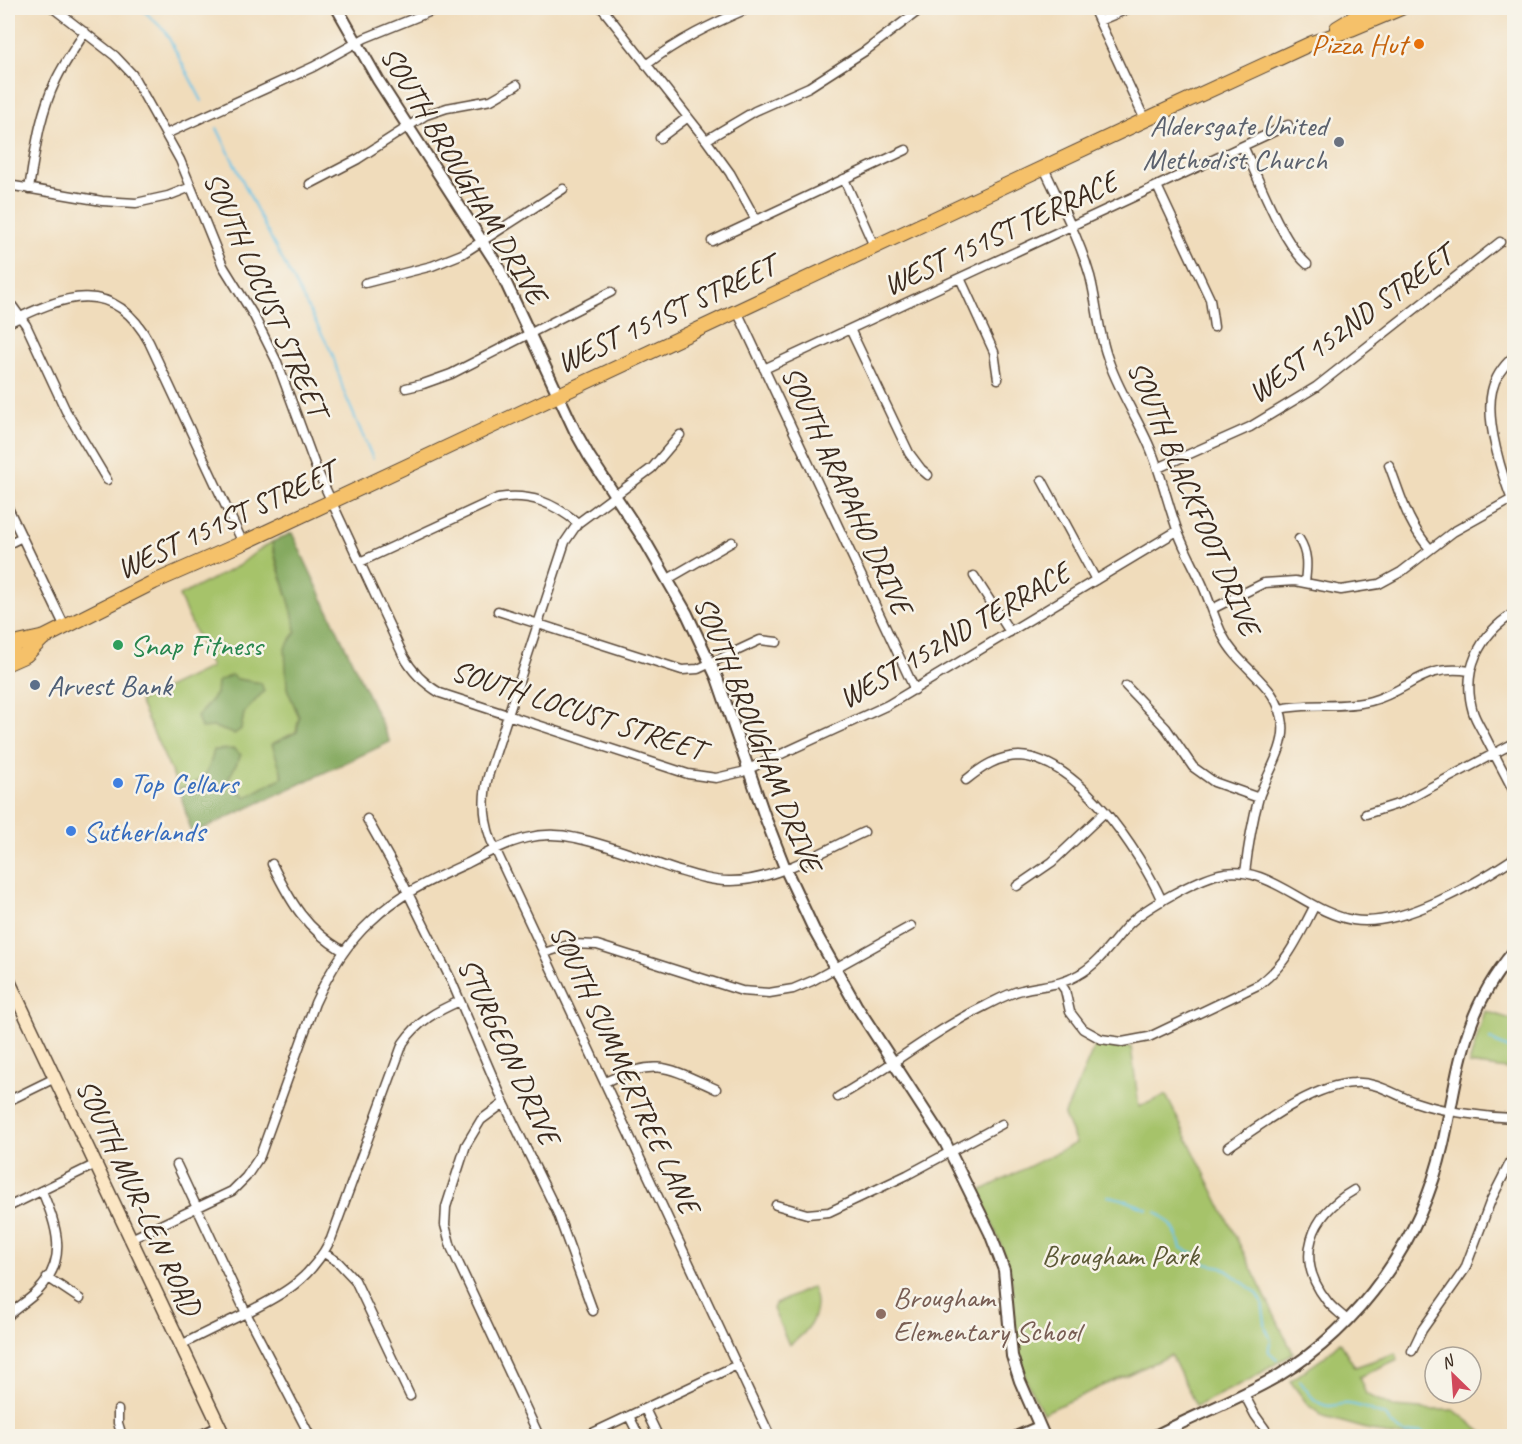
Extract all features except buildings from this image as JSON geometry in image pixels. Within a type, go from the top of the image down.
[{"type":"main road","name":"WEST 151ST STREET","points":[[1312,43],[1370,8]]},
{"type":"main road","points":[[1341,33],[1375,14],[1376,8]]},
{"type":"main road","name":"WEST 151ST STREET","points":[[8,648],[18,643],[45,637],[154,582],[331,502],[1144,120],[1312,43],[1401,8]]},
{"type":"main road","name":"WEST 151ST STREET","points":[[8,663],[26,655],[45,637]]},
{"type":"main road","name":"SOUTH MUR-LEN ROAD","points":[[8,979],[10,993],[55,1078],[222,1432]]},
{"type":"street","name":"SOUTH LOCUST STREET","points":[[53,8],[115,56],[132,74],[166,134],[192,187],[223,266],[254,316],[277,362],[303,437],[331,502],[403,655],[416,674],[428,686],[441,693],[695,775],[724,777],[748,768]]},
{"type":"street","name":"SOUTH BROUGHAM DRIVE","points":[[337,8],[356,43],[511,290],[580,440],[668,579],[710,663],[730,712],[785,868],[835,969],[950,1152],[997,1248],[1004,1270],[1012,1356],[1041,1432]]},
{"type":"street","points":[[166,134],[313,67],[401,22],[439,8]]},
{"type":"street","points":[[602,8],[730,173],[756,220]]},
{"type":"street","points":[[646,65],[672,45],[702,28],[749,8]]},
{"type":"street","points":[[706,140],[755,111],[809,87],[866,51],[922,8]]},
{"type":"street","points":[[1093,8],[1144,120]]},
{"type":"street","points":[[1099,21],[1130,8]]},
{"type":"street","points":[[29,189],[36,139],[48,98],[66,62],[85,32]]},
{"type":"street","points":[[310,184],[358,159],[426,116],[447,108],[491,100],[518,85]]},
{"type":"street","points":[[660,138],[688,117]]},
{"type":"street","name":"WEST 151ST TERRACE","points":[[764,369],[1288,125]]},
{"type":"street","points":[[1244,146],[1288,240],[1307,264]]},
{"type":"street","points":[[712,241],[906,150]]},
{"type":"street","name":"SOUTH BLACKFOOT DRIVE","points":[[1044,168],[1083,254],[1107,358],[1158,468],[1177,531],[1229,647],[1237,659],[1267,687],[1280,710],[1284,725],[1281,741],[1259,798],[1249,836],[1245,873]]},
{"type":"street","points":[[844,180],[874,246]]},
{"type":"street","points":[[8,185],[114,203],[136,203],[168,196],[192,187]]},
{"type":"street","points":[[1157,186],[1210,299],[1214,327]]},
{"type":"street","points":[[365,283],[432,266],[462,254],[563,189]]},
{"type":"street","name":"WEST 152ND STREET","points":[[1158,468],[1250,427],[1316,387],[1500,242]]},
{"type":"street","points":[[960,278],[994,352],[998,379]]},
{"type":"street","points":[[406,388],[441,379],[611,292]]},
{"type":"street","points":[[8,323],[61,300],[85,297],[108,302],[134,319],[149,342],[243,543]]},
{"type":"street","points":[[8,300],[20,317],[79,437],[107,480]]},
{"type":"street","name":"SOUTH ARAPAHO DRIVE","points":[[736,311],[915,690]]},
{"type":"street","points":[[850,329],[909,453],[928,475]]},
{"type":"street","points":[[1212,609],[1264,583],[1284,580],[1305,582],[1328,589],[1368,587],[1401,572],[1462,526],[1514,501],[1497,454],[1490,403],[1497,376],[1515,356]]},
{"type":"street","points":[[508,715],[565,542],[578,524],[652,468],[680,435]]},
{"type":"street","points":[[1389,465],[1408,518],[1430,549]]},
{"type":"street","points":[[1042,480],[1096,580]]},
{"type":"street","points":[[360,561],[498,498],[522,496],[542,500],[563,511],[578,524]]},
{"type":"street","points":[[8,508],[65,627]]},
{"type":"street","name":"WEST 152ND TERRACE","points":[[748,768],[765,763],[915,690],[1177,531]]},
{"type":"street","points":[[8,544],[22,537]]},
{"type":"street","points":[[1299,539],[1306,558],[1305,582]]},
{"type":"street","points":[[668,579],[732,542]]},
{"type":"street","points":[[974,576],[1010,632]]},
{"type":"street","points":[[498,610],[675,669],[689,670],[710,663],[760,640],[777,642]]},
{"type":"street","points":[[1515,613],[1491,631],[1480,646],[1470,672],[1470,696],[1474,716],[1515,792]]},
{"type":"street","points":[[1280,710],[1299,705],[1363,703],[1397,691],[1426,674],[1448,669],[1470,672]]},
{"type":"street","points":[[1125,686],[1166,728],[1193,767],[1214,782],[1259,798]]},
{"type":"street","name":"SOUTH SUMMERTREE LANE","points":[[508,715],[483,800],[486,828],[770,1437]]},
{"type":"street","points":[[1366,814],[1401,802],[1515,743]]},
{"type":"street","points":[[966,780],[982,767],[1018,756],[1053,766],[1095,800],[1105,812],[1147,870],[1162,901]]},
{"type":"street","points":[[1017,886],[1057,858],[1105,812]]},
{"type":"street","name":"STURGEON DRIVE","points":[[367,819],[408,892],[460,1001],[504,1104],[557,1212],[593,1311]]},
{"type":"street","points":[[131,1239],[237,1187],[246,1178],[260,1156],[315,1003],[326,979],[344,951],[370,922],[408,892],[495,849],[528,837],[563,836],[585,840],[710,879],[741,881],[759,878],[785,868],[864,832]]},
{"type":"street","points":[[838,1096],[946,1027],[1008,995],[1025,989],[1060,984],[1078,976],[1099,961],[1131,922],[1151,906],[1216,875],[1235,871],[1255,874],[1314,907],[1365,922],[1407,914],[1470,885],[1515,858]]},
{"type":"street","points":[[272,864],[286,893],[300,914],[324,939],[344,951]]},
{"type":"street","points":[[1060,984],[1065,990],[1070,1012],[1075,1020],[1092,1035],[1110,1042],[1141,1040],[1260,984],[1287,958],[1314,907]]},
{"type":"street","points":[[544,953],[579,943],[597,945],[742,991],[759,993],[793,989],[835,969],[911,926]]},
{"type":"street","points":[[1155,1437],[1244,1394],[1298,1363],[1333,1335],[1392,1265],[1418,1218],[1439,1163],[1461,1054],[1471,1020],[1491,982],[1513,955]]},
{"type":"street","points":[[181,1345],[246,1313],[293,1287],[306,1276],[324,1253],[331,1239],[403,1043],[414,1028],[428,1016],[460,1001]]},
{"type":"street","points":[[605,1082],[633,1070],[660,1067],[680,1072],[716,1089]]},
{"type":"street","points":[[8,1101],[55,1078]]},
{"type":"street","points":[[1228,1147],[1294,1104],[1344,1084],[1374,1085],[1416,1102],[1451,1110],[1515,1118]]},
{"type":"street","points":[[504,1104],[481,1120],[470,1137],[447,1198],[445,1225],[451,1247],[539,1437]]},
{"type":"street","points":[[776,1205],[807,1214],[829,1212],[898,1179],[1002,1124]]},
{"type":"street","points":[[1412,1351],[1422,1330],[1465,1269],[1491,1200],[1515,1155]]},
{"type":"street","points":[[8,1207],[96,1164]]},
{"type":"street","points":[[177,1165],[246,1313],[310,1437]]},
{"type":"street","points":[[1347,1320],[1328,1303],[1323,1295],[1310,1265],[1310,1250],[1316,1224],[1334,1203],[1354,1190]]},
{"type":"street","points":[[8,1316],[37,1292],[54,1266],[58,1237],[53,1216],[42,1191]]},
{"type":"street","points":[[324,1253],[338,1262],[355,1280],[410,1396]]},
{"type":"street","points":[[47,1277],[80,1299]]},
{"type":"street","points":[[586,1437],[737,1365]]},
{"type":"street","points":[[1244,1394],[1270,1437]]},
{"type":"street","points":[[645,1409],[658,1437]]},
{"type":"street","points":[[118,1410],[118,1423],[122,1437]]},
{"type":"street","points":[[629,1416],[639,1437]]},
{"type":"street","points":[[201,1437],[222,1432]]},
{"type":"street","points":[[1018,1437],[1041,1432]]},
{"type":"green space","points":[[292,533],[390,742],[192,834],[179,789],[195,784],[204,776],[214,750],[234,749],[241,755],[228,780],[246,797],[283,777],[272,744],[297,732],[299,717],[287,688],[285,648],[296,632],[272,542]]},
{"type":"green space","points":[[272,542],[277,565],[293,611],[296,632],[287,688],[299,717],[296,732],[272,744],[284,777],[246,797],[228,780],[209,773],[193,786],[179,789],[139,701],[211,667],[179,596],[238,566]],"holes":[[[237,679],[261,683],[244,713],[241,729],[234,734],[214,727],[197,717],[216,694]]]},
{"type":"green space","points":[[231,675],[237,679],[261,683],[264,691],[244,713],[241,729],[234,734],[214,727],[201,728],[197,717],[216,694],[217,682]]},
{"type":"green space","points":[[1485,1011],[1514,1020],[1514,1070],[1469,1064]]},
{"type":"green space","name":"Brougham Park","points":[[1096,1043],[1115,1047],[1131,1047],[1139,1107],[1166,1095],[1293,1353],[1251,1379],[1196,1406],[1171,1355],[1043,1413],[1018,1356],[1011,1279],[1001,1245],[978,1192],[1076,1143],[1064,1116]]},
{"type":"green space","points":[[812,1287],[816,1304],[813,1320],[803,1334],[789,1345],[773,1309],[775,1304]]},
{"type":"green space","points":[[1340,1342],[1355,1367],[1396,1353],[1398,1359],[1359,1377],[1366,1394],[1393,1407],[1454,1410],[1487,1436],[1392,1436],[1324,1417],[1308,1405],[1290,1381],[1323,1358]]},
{"type":"waterway","points":[[141,8],[165,31],[202,101]]},
{"type":"waterway","points":[[217,128],[266,229],[332,353],[344,392],[373,459]]},
{"type":"waterway","points":[[1490,1039],[1514,1052]]},
{"type":"waterway","points":[[1108,1196],[1147,1209]]},
{"type":"waterway","points":[[1156,1212],[1173,1227],[1181,1248],[1196,1254],[1206,1264],[1222,1267],[1257,1293],[1262,1302],[1266,1329],[1271,1340],[1269,1352],[1277,1360]]},
{"type":"waterway","points":[[1300,1381],[1312,1397],[1324,1405],[1358,1406],[1386,1416],[1391,1424],[1405,1434],[1421,1432],[1430,1436]]},
{"type":"place","name":"Pizza Hut","points":[[1419,44]]},
{"type":"place","name":"Aldersgate United Methodist Church","points":[[1339,142]]},
{"type":"place","name":"Snap Fitness","points":[[118,645]]},
{"type":"place","name":"Arvest Bank","points":[[35,685]]},
{"type":"place","name":"Top Cellars","points":[[118,783]]},
{"type":"place","name":"Sutherlands","points":[[71,831]]},
{"type":"place","name":"Brougham Elementary School","points":[[881,1314]]}]
